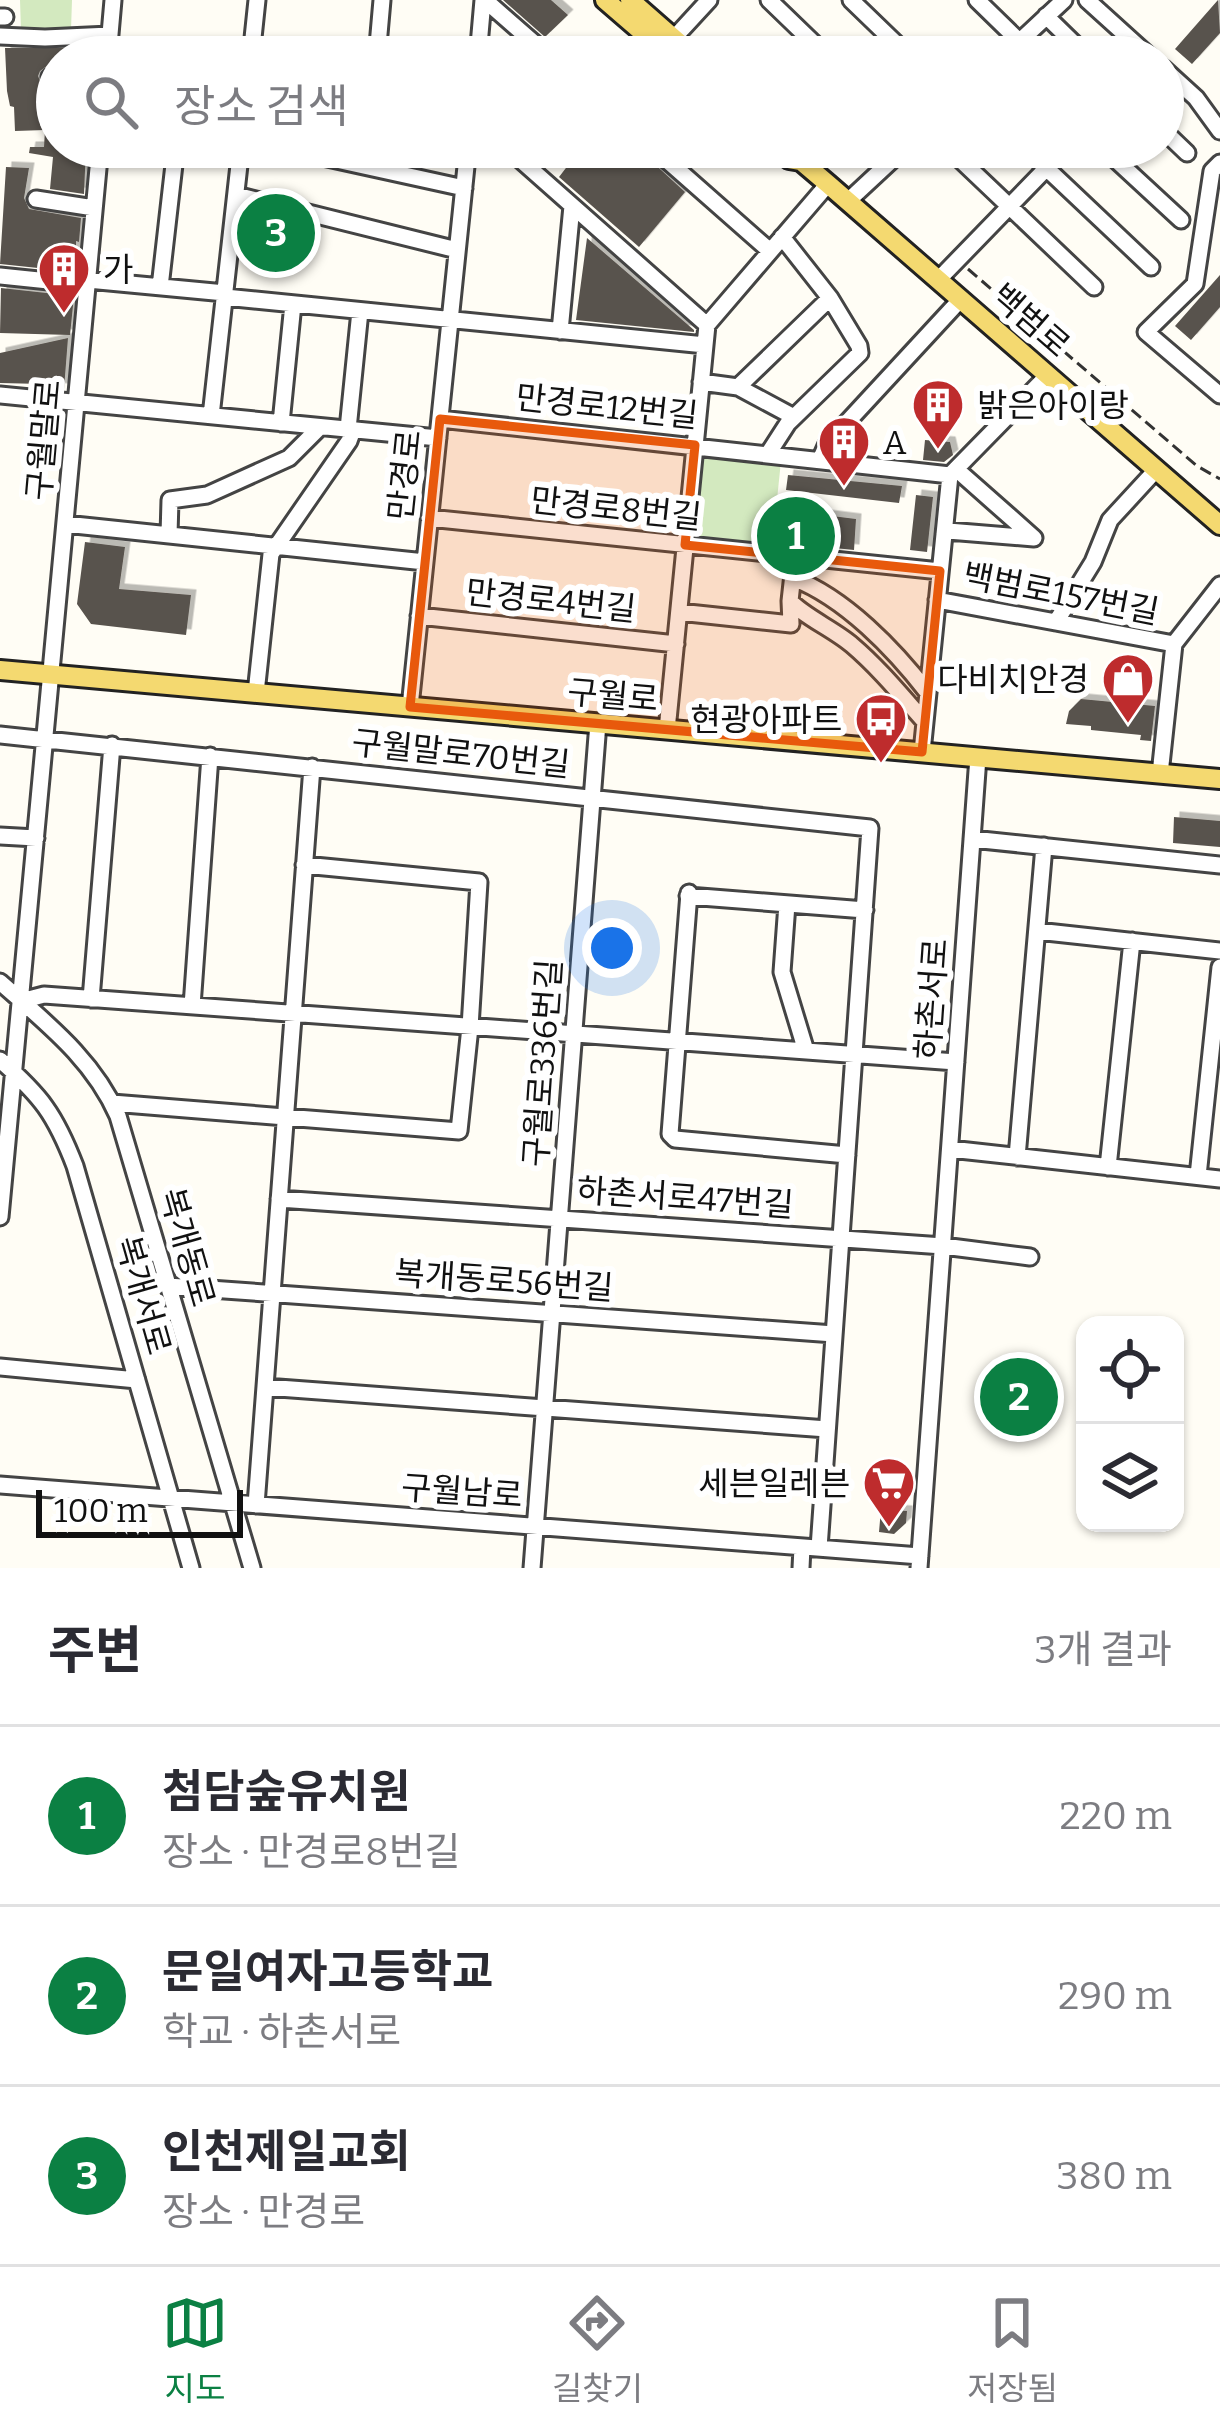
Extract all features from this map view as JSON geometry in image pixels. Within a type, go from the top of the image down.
[{"type":"main road","points":[[604,0],[655,36]]},
{"type":"main road","points":[[630,0],[662,36]]},
{"type":"main road","name":"백범로","points":[[813,168],[1220,525]]},
{"type":"main road","name":"구월로","points":[[0,670],[1220,779]]},
{"type":"street","points":[[88,36],[110,35],[113,0]]},
{"type":"street","points":[[253,36],[257,0]]},
{"type":"street","points":[[379,36],[382,0]]},
{"type":"street","points":[[480,36],[484,0]]},
{"type":"street","points":[[484,0],[526,36]]},
{"type":"street","points":[[681,36],[709,0]]},
{"type":"street","points":[[769,0],[806,36]]},
{"type":"street","points":[[851,0],[888,36]]},
{"type":"street","points":[[977,0],[1014,36]]},
{"type":"street","points":[[1024,36],[1064,0]]},
{"type":"street","points":[[1088,0],[1127,36]]},
{"type":"street","points":[[1046,16],[1066,36]]},
{"type":"street","points":[[0,36],[36,38]]},
{"type":"street","points":[[1184,87],[1220,131]]},
{"type":"street","points":[[1184,151],[1187,154]]},
{"type":"street","points":[[1220,163],[1212,171],[1195,284],[1146,332],[1220,395]]},
{"type":"street","name":"구월말로","points":[[0,1216],[98,168]]},
{"type":"street","points":[[160,287],[174,168]]},
{"type":"street","points":[[211,416],[239,168]]},
{"type":"street","points":[[373,168],[464,188]]},
{"type":"street","name":"만경로","points":[[410,706],[466,168]]},
{"type":"street","points":[[529,168],[707,325]]},
{"type":"street","points":[[676,168],[770,251]]},
{"type":"street","points":[[848,201],[883,168]]},
{"type":"street","points":[[968,168],[1094,287]]},
{"type":"street","points":[[938,280],[1046,168],[1151,267]]},
{"type":"street","points":[[1125,168],[1181,220]]},
{"type":"street","points":[[667,730],[707,325],[828,184]]},
{"type":"street","points":[[236,195],[458,250]]},
{"type":"street","points":[[36,199],[94,208]]},
{"type":"street","points":[[560,331],[572,206]]},
{"type":"street","points":[[768,454],[794,417],[860,353],[830,298],[782,237]]},
{"type":"street","points":[[0,277],[160,287],[705,345]]},
{"type":"street","points":[[738,387],[830,298]]},
{"type":"street","points":[[820,460],[826,444],[961,299]]},
{"type":"street","points":[[281,423],[293,304]]},
{"type":"street","points":[[256,693],[271,554],[351,430],[360,310]]},
{"type":"street","points":[[944,534],[1034,538],[953,472],[1048,375]]},
{"type":"street","points":[[701,382],[738,387],[794,417]]},
{"type":"street","points":[[0,395],[438,438]]},
{"type":"street","name":"만경로12번길","points":[[440,419],[953,472]]},
{"type":"street","points":[[169,535],[170,500],[207,495],[289,458],[320,427]]},
{"type":"street","points":[[1056,622],[1093,562],[1110,520],[1156,470]]},
{"type":"street","name":"백범로157번길","points":[[922,752],[953,472]]},
{"type":"street","name":"만경로8번길","points":[[429,518],[940,571]]},
{"type":"street","points":[[65,524],[425,562]]},
{"type":"street","points":[[679,613],[791,624],[795,556]]},
{"type":"street","points":[[793,578],[881,638],[928,693]]},
{"type":"street","points":[[1160,774],[1174,644],[1220,584]]},
{"type":"street","name":"백범로157번길","points":[[937,600],[1174,644]]},
{"type":"street","points":[[790,601],[864,655],[925,722]]},
{"type":"street","name":"만경로4번길","points":[[419,616],[676,644]]},
{"type":"street","name":"구월로336번길","points":[[532,1568],[598,723]]},
{"type":"street","points":[[0,735],[45,739]]},
{"type":"street","name":"구월말로70번길","points":[[45,739],[870,828],[865,910]]},
{"type":"street","points":[[92,999],[112,746]]},
{"type":"street","points":[[192,1006],[210,756]]},
{"type":"street","name":"하촌서로","points":[[919,1562],[978,758]]},
{"type":"street","points":[[256,1505],[311,767]]},
{"type":"street","points":[[0,836],[36,838]]},
{"type":"street","points":[[972,839],[1220,865]]},
{"type":"street","points":[[1018,1156],[1044,846]]},
{"type":"street","points":[[112,1103],[459,1131],[478,882],[304,866]]},
{"type":"street","points":[[801,1568],[810,1548],[827,1429],[865,910],[688,895],[670,1134],[675,1139],[847,1155]]},
{"type":"street","points":[[787,904],[782,972],[806,1051]]},
{"type":"street","points":[[1036,931],[1220,951]]},
{"type":"street","points":[[1108,1166],[1132,941]]},
{"type":"street","points":[[1198,1176],[1220,967]]},
{"type":"street","name":"복개동로","points":[[0,982],[84,1060],[112,1103],[252,1568]]},
{"type":"street","points":[[20,1001],[44,995],[956,1063]]},
{"type":"street","name":"복개서로","points":[[0,1060],[43,1100],[59,1126],[98,1241],[191,1568]]},
{"type":"street","points":[[950,1149],[1220,1179]]},
{"type":"street","name":"하촌서로47번길","points":[[279,1199],[943,1246]]},
{"type":"street","points":[[943,1246],[1030,1257]]},
{"type":"street","name":"복개동로56번길","points":[[169,1286],[834,1334]]},
{"type":"street","points":[[0,1366],[136,1380]]},
{"type":"street","points":[[265,1387],[827,1429]]},
{"type":"street","name":"구월남로","points":[[0,1485],[810,1548],[919,1562]]},
{"type":"path","points":[[965,267],[1197,466],[1220,479]]},
{"type":"highlighted area","points":[[440,419],[695,445],[685,545],[940,571],[922,752],[410,707]]},
{"type":"green space","points":[[20,0],[72,0],[71,30],[21,31]]},
{"type":"green space","points":[[703,451],[781,461],[772,548],[691,538]]},
{"type":"building","points":[[503,0],[551,0],[568,15],[544,36]]},
{"type":"building","points":[[1218,0],[1220,33],[1192,64],[1184,57],[1184,39]]},
{"type":"building","points":[[5,48],[36,48],[36,130],[15,131],[14,107],[7,91]]},
{"type":"building","points":[[6,167],[29,168],[24,198],[29,209],[81,218],[76,272],[0,264]]},
{"type":"building","points":[[52,168],[85,168],[84,194],[50,189]]},
{"type":"building","points":[[566,168],[659,168],[685,192],[639,247],[559,177]]},
{"type":"building","points":[[249,212],[303,225],[300,244],[294,242],[277,259],[248,258],[244,249],[251,241]]},
{"type":"building","points":[[587,238],[694,330],[694,332],[576,320]]},
{"type":"building","points":[[1220,275],[1220,307],[1191,340],[1175,326]]},
{"type":"building","points":[[1,288],[74,296],[70,335],[0,333]]},
{"type":"building","points":[[68,338],[64,389],[0,383],[0,353]]},
{"type":"building","name":"밝은아이랑","points":[[925,440],[950,442],[953,455],[944,462],[923,460]]},
{"type":"building","name":"A","points":[[788,475],[902,486],[899,503],[786,490]]},
{"type":"building","points":[[916,495],[933,497],[927,552],[910,550]]},
{"type":"building","points":[[824,515],[856,519],[854,550],[775,542],[778,516],[823,520]]},
{"type":"building","points":[[85,542],[125,547],[119,589],[191,595],[186,635],[91,624],[77,604]]},
{"type":"building","points":[[1081,699],[1155,706],[1151,741],[1140,740],[1141,735],[1066,724],[1069,711]]},
{"type":"building","points":[[1174,817],[1220,821],[1220,847],[1173,843]]},
{"type":"building","points":[[881,1509],[907,1511],[906,1523],[894,1534],[879,1532]]},
{"type":"place","name":"인천제일교회","points":[[276,233]]},
{"type":"place","name":"가","points":[[64,315]]},
{"type":"place","name":"밝은아이랑","points":[[938,451]]},
{"type":"place","name":"A","points":[[844,488]]},
{"type":"place","name":"첨담숲유치원","points":[[796,536]]},
{"type":"place","name":"다비치안경","points":[[1128,725]]},
{"type":"place","name":"현광아파트","points":[[881,765]]},
{"type":"place","name":"문일여자고등학교","points":[[1019,1397]]},
{"type":"place","name":"세븐일레븐","points":[[889,1529]]}]
